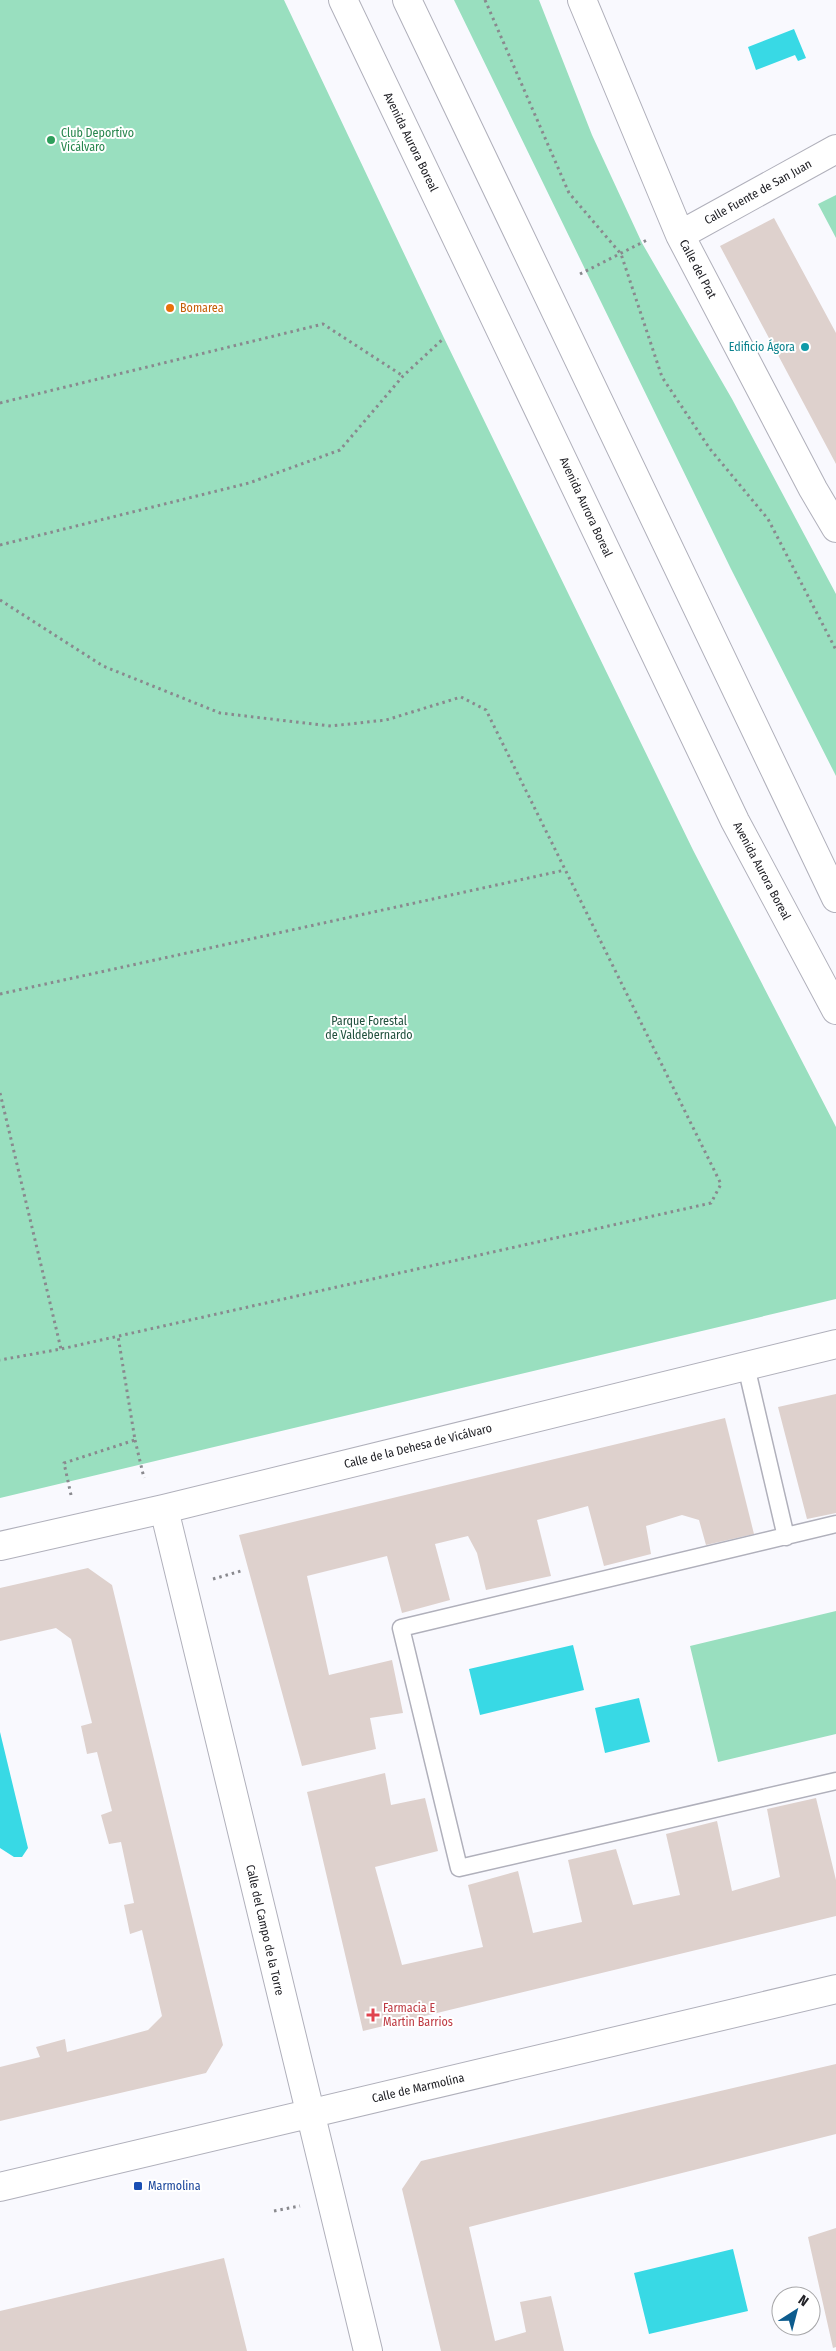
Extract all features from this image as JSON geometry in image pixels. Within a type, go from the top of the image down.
[{"type":"street","name":"Avenida Aurora Boreal","points":[[343,0],[735,820],[836,1010]]},
{"type":"street","points":[[407,0],[836,898]]},
{"type":"street","name":"Calle del Prat","points":[[582,0],[680,235],[813,489],[836,528]]},
{"type":"street","name":"Calle Fuente de San Juan","points":[[680,235],[836,149]]},
{"type":"street","name":"Calle de la Dehesa de Vicálvaro","points":[[0,1546],[164,1509],[836,1344]]},
{"type":"street","name":"Calle del Campo de la Torre","points":[[164,1509],[368,2351]]},
{"type":"street","name":"Calle de Marmolina","points":[[0,2187],[836,1989]]},
{"type":"lane","points":[[746,1366],[786,1537]]},
{"type":"lane","points":[[836,1524],[401,1628],[459,1868],[836,1781]]},
{"type":"path","points":[[485,0],[569,193],[621,254],[662,377],[710,449],[768,519],[836,650]]},
{"type":"path","points":[[580,274],[650,239]]},
{"type":"path","points":[[0,402],[322,324],[403,376]]},
{"type":"path","points":[[0,545],[249,483],[340,450],[403,376],[444,338]]},
{"type":"path","points":[[0,600],[104,666],[220,714],[331,726],[386,720],[461,697],[486,710],[721,1184],[711,1203],[61,1349],[0,1360]]},
{"type":"path","points":[[0,994],[565,870]]},
{"type":"path","points":[[0,1093],[61,1349]]},
{"type":"path","points":[[118,1336],[135,1440],[144,1478]]},
{"type":"path","points":[[71,1494],[64,1463],[135,1440]]},
{"type":"path","points":[[206,1580],[241,1571]]},
{"type":"green space","name":"Parque Forestal de Valdebernardo","points":[[0,0],[284,0],[444,338],[693,850],[836,1127],[836,1299],[0,1498]]},
{"type":"green space","points":[[454,0],[539,0],[592,135],[642,243],[732,399],[836,594],[836,776],[731,569]]},
{"type":"green space","points":[[836,195],[836,238],[818,204]]},
{"type":"green space","points":[[836,1611],[836,1734],[718,1762],[690,1646]]},
{"type":"water","points":[[794,29],[806,58],[798,61],[795,55],[756,70],[748,47]]},
{"type":"water","points":[[573,1645],[584,1690],[480,1715],[469,1669]]},
{"type":"water","points":[[639,1698],[650,1742],[605,1753],[595,1708]]},
{"type":"water","points":[[0,1732],[28,1848],[22,1857],[14,1857],[0,1848]]},
{"type":"water","points":[[733,2249],[748,2311],[649,2334],[634,2273]]},
{"type":"building","name":"Edificio Ágora","points":[[774,218],[836,333],[836,464],[720,246]]},
{"type":"building","points":[[836,1394],[836,1513],[807,1519],[778,1407]]},
{"type":"building","points":[[725,1418],[754,1534],[706,1545],[699,1520],[682,1515],[646,1526],[651,1554],[604,1566],[588,1506],[537,1520],[551,1576],[486,1590],[477,1553],[468,1536],[435,1544],[450,1600],[402,1613],[387,1556],[307,1576],[329,1675],[392,1660],[403,1713],[370,1718],[376,1749],[302,1766],[239,1535]]},
{"type":"building","points":[[88,1568],[112,1585],[223,2045],[206,2073],[0,2121],[0,2067],[40,2057],[36,2047],[65,2039],[67,2052],[148,2030],[162,2016],[142,1930],[130,1934],[124,1905],[134,1903],[121,1842],[109,1844],[101,1815],[112,1811],[97,1752],[87,1754],[81,1726],[92,1723],[71,1639],[56,1628],[0,1641],[0,1588]]},
{"type":"building","points":[[385,1773],[391,1805],[425,1798],[438,1851],[375,1867],[402,1965],[483,1947],[468,1885],[518,1871],[533,1933],[582,1922],[568,1860],[616,1849],[633,1905],[680,1895],[666,1834],[717,1821],[732,1891],[780,1877],[767,1809],[816,1798],[836,1880],[836,1916],[363,2031],[307,1792]]},
{"type":"building","points":[[836,2064],[836,2134],[469,2227],[495,2341],[526,2332],[520,2302],[551,2296],[564,2351],[441,2351],[402,2189],[421,2161]]},
{"type":"building","points":[[836,2228],[836,2347],[833,2348],[821,2295],[821,2286],[819,2286],[808,2237]]},
{"type":"building","points":[[224,2258],[247,2351],[0,2351],[0,2311]]},
{"type":"place","name":"Club Deportivo Vicálvaro","points":[[51,140]]},
{"type":"place","name":"Bomarea","points":[[170,308]]},
{"type":"place","name":"Edificio Ágora","points":[[805,347]]},
{"type":"place","name":"Farmacia E Martin Barrios","points":[[373,2015]]},
{"type":"place","name":"Marmolina","points":[[138,2186]]}]
